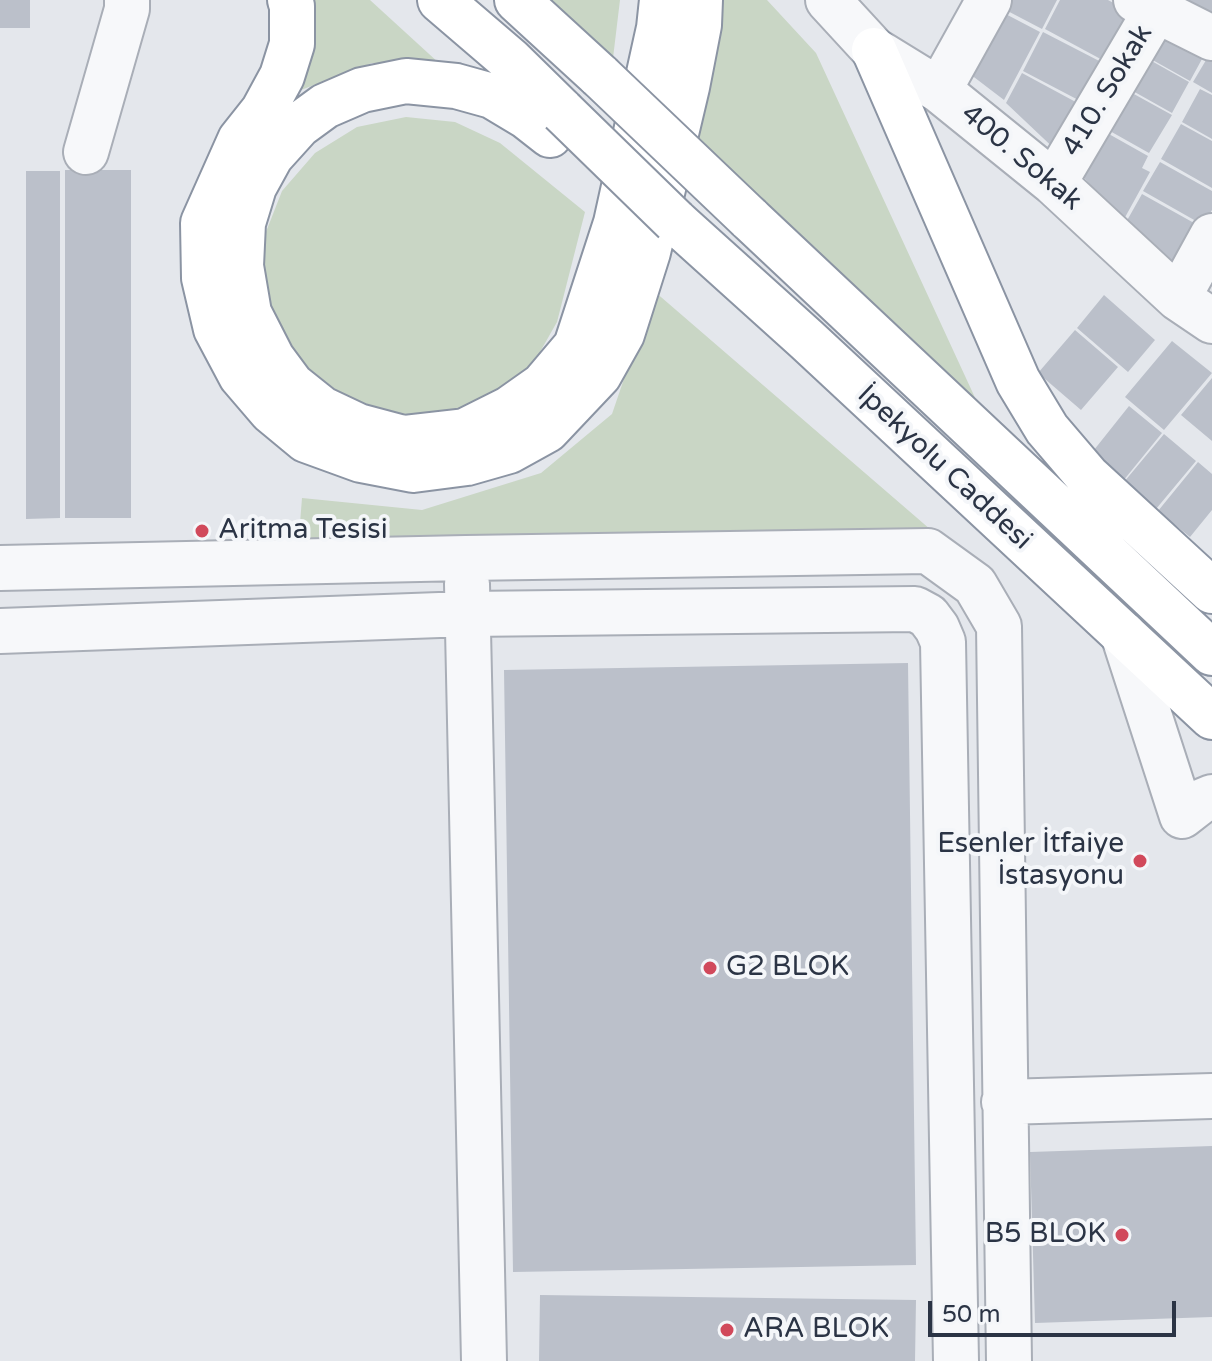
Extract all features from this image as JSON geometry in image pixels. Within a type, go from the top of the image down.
[{"type":"highway","points":[[290,0],[292,44],[282,76],[263,111],[240,140],[203,223],[204,278],[216,329],[241,376],[271,411],[306,440],[361,460],[413,470],[467,463],[509,451],[547,430],[599,375],[622,334],[648,252],[687,87],[699,25],[700,0]]},
{"type":"highway","points":[[440,0],[510,60],[556,123]]},
{"type":"highway","name":"İpekyolu Caddesi","points":[[517,0],[1212,653]]},
{"type":"highway","points":[[556,123],[527,117],[492,96],[456,86],[406,81],[362,90],[325,106],[299,125],[271,156],[254,187],[243,223],[241,266],[249,313],[272,358],[292,385],[322,409],[358,426],[403,438],[465,431],[509,409],[543,385],[576,346],[616,223],[653,57],[662,0]]},
{"type":"highway","points":[[874,50],[1018,381],[1047,429],[1088,477],[1212,591]]},
{"type":"highway","name":"İpekyolu Caddesi","points":[[556,123],[579,160],[621,193],[675,221],[1212,717]]},
{"type":"street","points":[[86,152],[127,0]]},
{"type":"street","name":"400. Sokak","points":[[828,0],[874,50],[939,90],[1054,183],[1195,310]]},
{"type":"street","points":[[939,90],[989,0]]},
{"type":"street","points":[[1151,3],[1212,38]]},
{"type":"street","name":"410. Sokak","points":[[1054,183],[1151,3]]},
{"type":"street","points":[[1195,310],[1212,236]]},
{"type":"street","points":[[0,568],[928,551],[975,585],[999,626],[1009,1361]]},
{"type":"street","points":[[466,558],[484,1361]]},
{"type":"street","points":[[0,631],[467,614],[915,609],[928,616],[943,642],[956,1361]]},
{"type":"street","points":[[1123,634],[1202,815]]},
{"type":"street","points":[[1004,1102],[1212,1096]]},
{"type":"green space","points":[[302,0],[370,0],[440,64],[372,63],[301,90],[309,22]]},
{"type":"green space","points":[[548,0],[620,0],[613,58]]},
{"type":"green space","points":[[712,0],[767,0],[816,53],[983,415],[697,137]]},
{"type":"green space","points":[[406,117],[455,122],[500,143],[585,212],[557,322],[532,366],[493,400],[446,418],[394,420],[304,376],[275,334],[262,286],[264,237],[282,191],[315,153],[357,127]]},
{"type":"green space","points":[[654,291],[938,536],[298,549],[302,498],[422,510],[541,473],[612,414]]},
{"type":"building","points":[[0,0],[30,0],[30,28],[0,28]]},
{"type":"building","points":[[1004,0],[1057,0],[1042,29],[1000,7]]},
{"type":"building","points":[[1060,0],[1108,0],[1134,14],[1108,63],[1045,29]]},
{"type":"building","points":[[1189,0],[1212,0],[1212,31],[1182,15]]},
{"type":"building","points":[[998,10],[1040,32],[1004,100],[966,71]]},
{"type":"building","points":[[1160,21],[1208,48],[1190,81],[1142,54]]},
{"type":"building","points":[[1043,32],[1107,65],[1086,104],[1023,71]]},
{"type":"building","points":[[1212,50],[1212,93],[1193,82]]},
{"type":"building","points":[[1141,55],[1189,82],[1172,113],[1124,86]]},
{"type":"building","points":[[1022,73],[1085,107],[1061,155],[1006,103]]},
{"type":"building","points":[[1123,88],[1172,115],[1149,153],[1101,126]]},
{"type":"building","points":[[1200,89],[1212,95],[1212,139],[1182,122]]},
{"type":"building","points":[[1181,124],[1212,141],[1212,188],[1161,159]]},
{"type":"building","points":[[1100,129],[1148,156],[1142,168],[1150,172],[1123,221],[1077,170]]},
{"type":"building","points":[[1160,162],[1212,191],[1212,210],[1203,225],[1143,191]]},
{"type":"building","points":[[65,170],[131,170],[131,518],[65,518]]},
{"type":"building","points":[[26,171],[60,171],[60,518],[26,519]]},
{"type":"building","points":[[1142,194],[1203,228],[1177,275],[1125,224]]},
{"type":"building","points":[[1104,295],[1155,340],[1128,372],[1077,328]]},
{"type":"building","points":[[1075,330],[1118,367],[1081,410],[1038,373]]},
{"type":"building","points":[[1172,341],[1212,373],[1164,430],[1125,397]]},
{"type":"building","points":[[1212,378],[1212,441],[1181,415]]},
{"type":"building","points":[[1129,406],[1162,433],[1123,481],[1090,455]]},
{"type":"building","points":[[1164,434],[1196,461],[1156,509],[1124,482]]},
{"type":"building","points":[[1198,462],[1212,474],[1212,510],[1190,537],[1158,511]]},
{"type":"building","name":"G2 BLOK","points":[[908,663],[916,1265],[513,1272],[504,670]]},
{"type":"building","name":"B5 BLOK","points":[[1212,1146],[1212,1317],[1035,1323],[1030,1152]]},
{"type":"building","name":"ARA BLOK","points":[[540,1295],[916,1300],[915,1361],[539,1361]]},
{"type":"place","name":"Aritma Tesisi","points":[[202,531]]},
{"type":"place","name":"Esenler İtfaiye İstasyonu","points":[[1140,861]]},
{"type":"place","name":"G2 BLOK","points":[[710,968]]},
{"type":"place","name":"B5 BLOK","points":[[1122,1235]]},
{"type":"place","name":"ARA BLOK","points":[[727,1330]]}]
